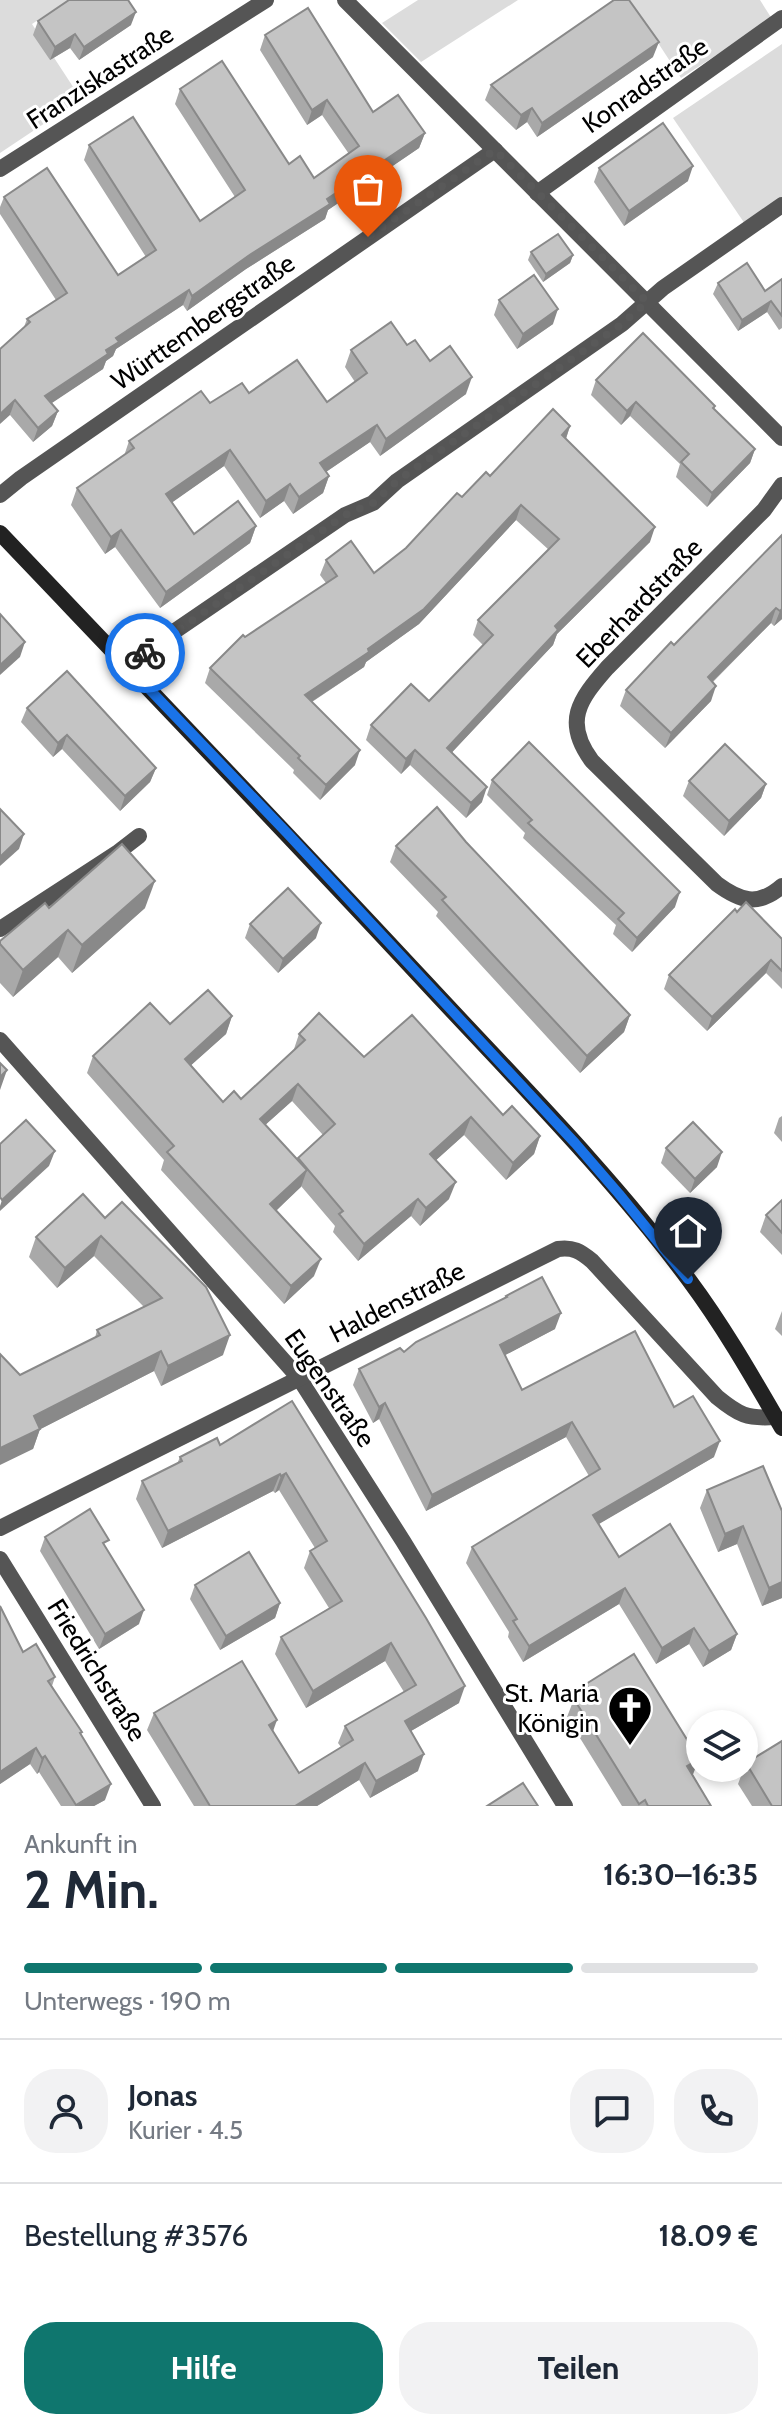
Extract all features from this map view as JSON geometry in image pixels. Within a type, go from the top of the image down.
[{"type":"main road","points":[[0,533],[287,833],[619,1194],[694,1288],[779,1422]]},
{"type":"street","name":"Franziskastraße","points":[[0,169],[266,0]]},
{"type":"street","points":[[345,0],[782,438]]},
{"type":"street","name":"Konradstraße","points":[[537,193],[782,18]]},
{"type":"street","name":"Württembergstraße","points":[[0,495],[495,150]]},
{"type":"street","points":[[129,668],[150,648],[345,515],[373,503],[397,481],[622,324],[647,302],[782,205]]},
{"type":"street","name":"Eberhardstraße","points":[[782,485],[764,510],[607,668],[583,696],[575,720],[582,748],[592,761],[717,884],[733,896],[745,900],[772,895],[782,886]]},
{"type":"street","points":[[0,929],[139,836]]},
{"type":"street","name":"Eugenstraße","points":[[0,1040],[299,1378],[565,1806]]},
{"type":"street","name":"Haldenstraße","points":[[0,1528],[544,1255],[569,1247],[581,1251],[592,1261],[731,1409],[752,1418],[779,1422]]},
{"type":"street","name":"Friedrichstraße","points":[[0,1559],[153,1806]]},
{"type":"shaded area","points":[[0,0],[68,0],[32,24],[81,99],[0,153]]},
{"type":"shaded area","points":[[418,0],[518,0],[421,62],[382,23]]},
{"type":"shaded area","points":[[630,0],[760,0],[772,19],[681,78]]},
{"type":"shaded area","points":[[782,44],[782,198],[745,224],[673,118]]},
{"type":"building","points":[[69,0],[128,0],[136,12],[84,47],[75,34],[55,47],[38,21]]},
{"type":"building","points":[[614,0],[629,0],[659,42],[542,123],[532,108],[521,115],[491,85]]},
{"type":"building","points":[[308,8],[373,112],[398,95],[425,133],[327,199],[330,204],[192,296],[189,290],[116,338],[119,342],[106,350],[108,354],[45,396],[58,411],[38,428],[15,400],[0,414],[0,349],[30,322],[27,319],[67,293],[4,197],[47,168],[118,275],[156,250],[89,145],[133,117],[200,221],[245,190],[180,89],[222,61],[289,164],[300,156],[314,178],[359,146],[327,100],[312,110],[265,35]]},
{"type":"building","points":[[663,123],[693,166],[629,211],[599,168]]},
{"type":"building","points":[[558,234],[573,255],[546,274],[531,252]]},
{"type":"building","points":[[747,263],[765,291],[782,279],[782,316],[771,301],[742,320],[718,283]]},
{"type":"building","points":[[534,275],[558,309],[523,334],[499,300]]},
{"type":"building","points":[[391,322],[407,345],[415,340],[430,361],[450,346],[472,377],[386,439],[377,425],[320,463],[329,476],[299,497],[290,484],[266,501],[230,450],[166,494],[194,534],[238,501],[256,526],[166,592],[121,530],[111,537],[77,488],[134,448],[129,441],[201,391],[210,403],[242,383],[249,393],[297,360],[327,402],[367,373],[351,350]]},
{"type":"building","points":[[643,333],[755,449],[712,493],[681,462],[689,454],[636,402],[627,411],[596,380]]},
{"type":"building","points":[[553,409],[570,426],[562,435],[655,527],[555,626],[558,630],[447,748],[487,787],[471,803],[415,750],[406,759],[371,725],[411,684],[429,701],[493,635],[478,620],[559,539],[521,505],[424,609],[368,649],[369,652],[305,695],[360,750],[326,785],[210,668],[243,635],[245,637],[337,576],[326,560],[351,541],[374,573],[406,548],[457,493],[462,497],[486,472],[490,476]]},
{"type":"building","points":[[782,535],[782,609],[776,608],[708,677],[716,686],[671,733],[626,690]]},
{"type":"building","points":[[0,614],[25,642],[0,665]]},
{"type":"building","points":[[67,671],[156,768],[125,796],[67,735],[58,743],[27,708]]},
{"type":"building","points":[[529,742],[680,892],[637,938],[618,919],[624,913],[528,823],[532,820],[492,780]]},
{"type":"building","points":[[725,744],[766,784],[729,821],[689,781]]},
{"type":"building","points":[[437,807],[466,842],[630,1015],[587,1056],[442,900],[446,897],[396,846]]},
{"type":"building","points":[[0,809],[24,834],[0,857]]},
{"type":"building","points":[[122,844],[155,881],[82,945],[68,930],[23,970],[0,941],[45,903],[49,908]]},
{"type":"building","points":[[288,888],[321,923],[283,959],[250,924]]},
{"type":"building","points":[[746,902],[782,939],[782,971],[771,960],[712,1017],[669,975],[735,909],[737,912]]},
{"type":"building","points":[[208,990],[232,1016],[185,1059],[223,1102],[234,1091],[241,1099],[305,1040],[299,1034],[319,1013],[364,1057],[412,1015],[503,1115],[512,1106],[540,1136],[513,1163],[471,1117],[430,1154],[456,1182],[426,1208],[418,1199],[364,1244],[339,1214],[343,1211],[298,1158],[335,1124],[298,1084],[260,1119],[307,1170],[270,1204],[321,1259],[291,1286],[167,1152],[174,1146],[93,1056],[150,1003],[170,1024]]},
{"type":"building","points":[[0,1063],[7,1070],[0,1077]]},
{"type":"building","points":[[26,1120],[55,1151],[2,1200],[0,1144]]},
{"type":"building","points":[[693,1122],[722,1152],[695,1179],[666,1148]]},
{"type":"building","points":[[83,1194],[105,1218],[122,1202],[206,1287],[230,1335],[168,1366],[161,1351],[34,1416],[40,1429],[0,1448],[0,1354],[20,1375],[100,1335],[97,1330],[162,1298],[101,1236],[65,1268],[36,1237]]},
{"type":"building","points":[[782,1200],[782,1233],[766,1215]]},
{"type":"building","points":[[542,1277],[561,1313],[500,1345],[522,1390],[635,1331],[674,1407],[693,1396],[720,1441],[593,1515],[619,1557],[670,1524],[737,1634],[709,1651],[694,1628],[662,1648],[625,1588],[529,1646],[513,1621],[517,1619],[472,1547],[600,1469],[572,1422],[432,1495],[385,1403],[379,1407],[359,1369],[400,1348],[404,1352],[416,1342]]},
{"type":"building","points":[[292,1401],[465,1686],[405,1721],[424,1754],[376,1781],[365,1763],[295,1806],[210,1806],[154,1713],[242,1661],[277,1720],[269,1725],[299,1773],[353,1740],[345,1726],[416,1685],[391,1643],[313,1691],[281,1637],[342,1601],[310,1551],[327,1541],[286,1473],[168,1531],[142,1481],[182,1461],[180,1457],[217,1438],[220,1445]]},
{"type":"building","points":[[763,1466],[782,1511],[782,1582],[769,1588],[743,1526],[725,1534],[707,1490]]},
{"type":"building","points":[[90,1509],[109,1540],[103,1543],[144,1610],[105,1634],[45,1537]]},
{"type":"building","points":[[249,1552],[280,1603],[226,1636],[195,1585]]},
{"type":"building","points":[[0,1606],[23,1652],[36,1644],[55,1677],[48,1681],[111,1784],[76,1805],[45,1756],[42,1758],[36,1748],[0,1772]]},
{"type":"building","name":"St. Maria Königin","points":[[634,1654],[686,1738],[686,1782],[697,1782],[711,1806],[648,1806],[645,1800],[639,1804],[574,1699],[589,1689],[586,1684]]},
{"type":"building","points":[[782,1741],[782,1806],[772,1806],[757,1782],[758,1756]]},
{"type":"building","points":[[523,1783],[538,1806],[487,1806]]},
{"type":"way so far","points":[[145,653],[345,515],[373,503],[397,481],[622,324],[647,302],[495,150],[368,237]]},
{"type":"place","name":"St. Maria Königin","points":[[630,1747]]},
{"type":"route","points":[[145,653],[129,668],[575,1143],[688,1279]]}]
